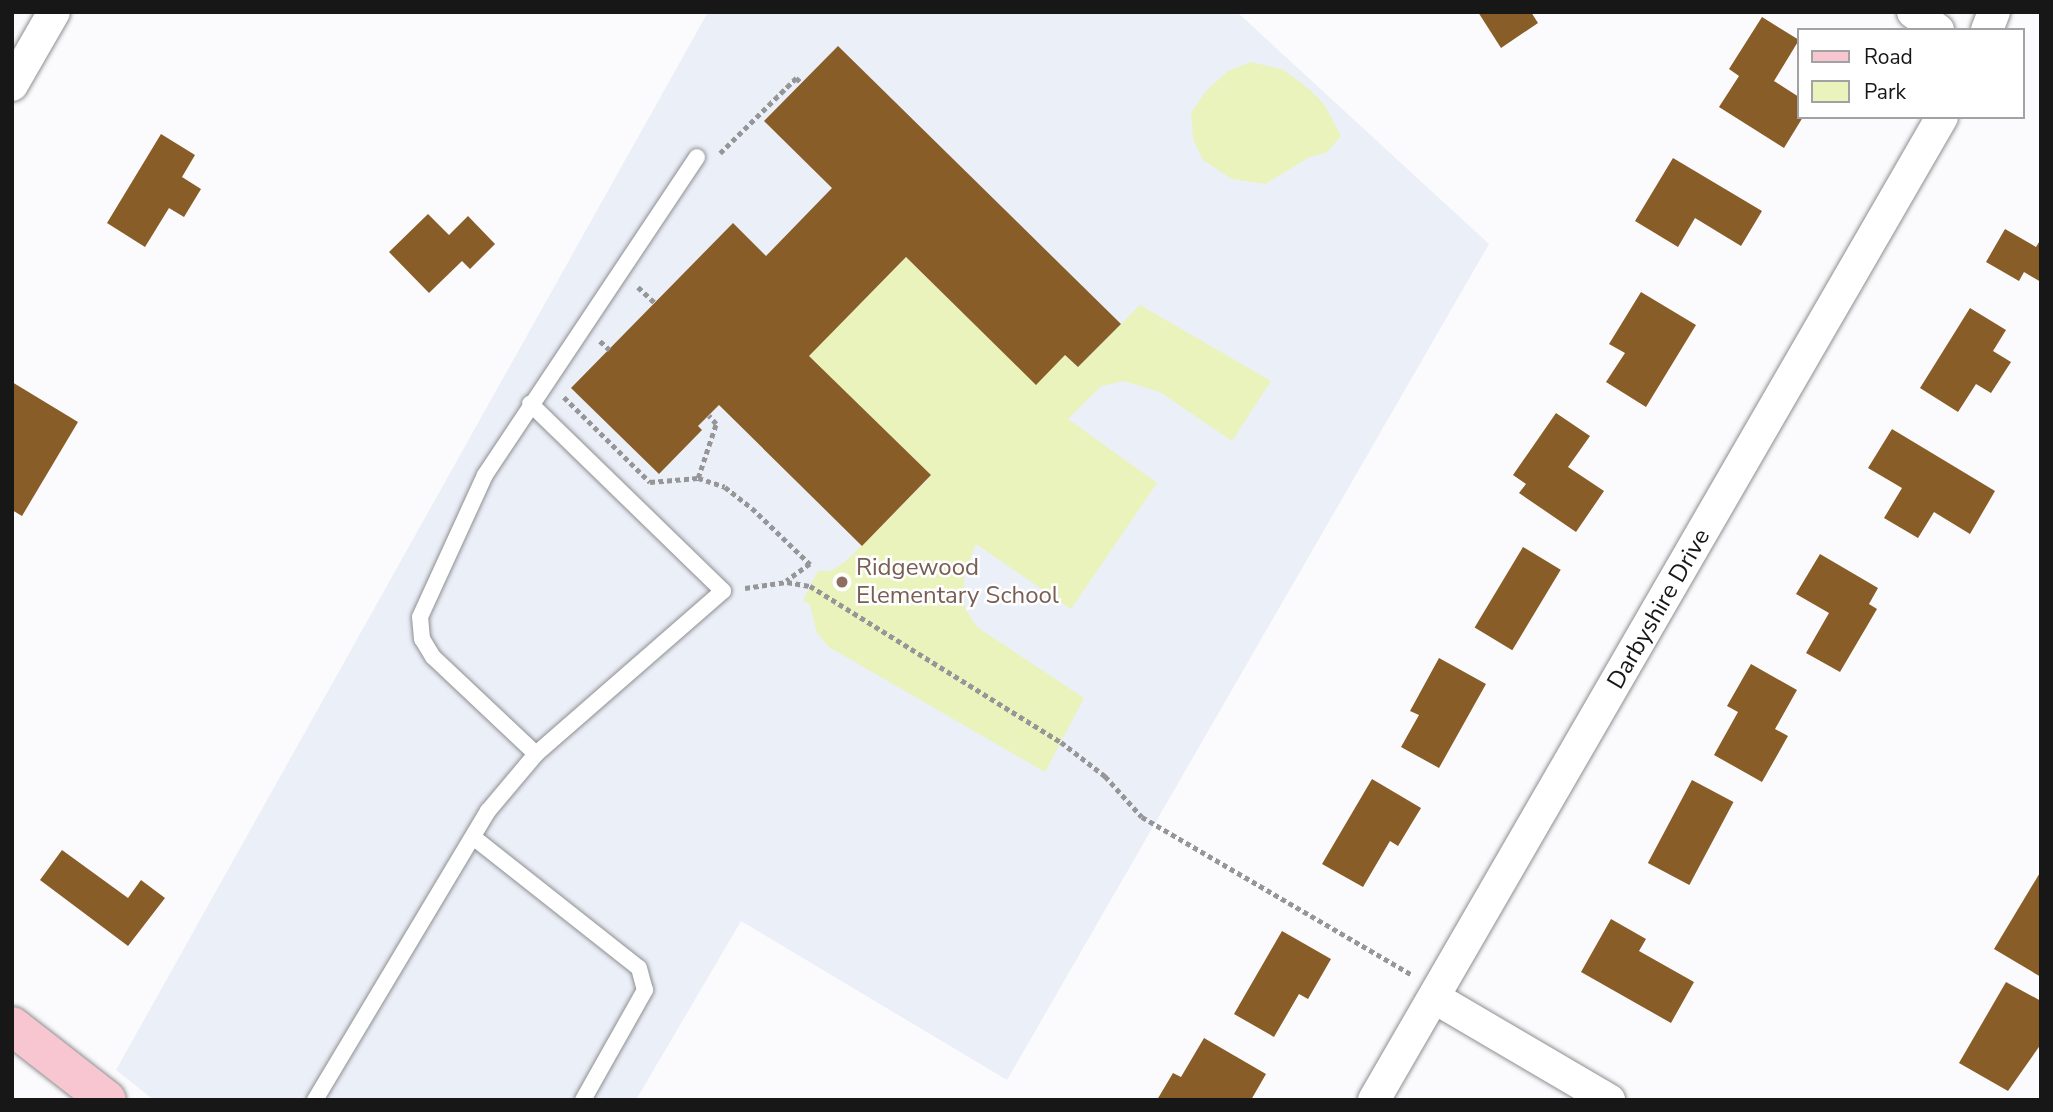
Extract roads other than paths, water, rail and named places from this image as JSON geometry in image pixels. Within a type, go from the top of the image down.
[{"type":"main road","points":[[12,1026],[107,1100]]},
{"type":"street","points":[[12,85],[54,12]]},
{"type":"street","points":[[1913,12],[1935,28]]},
{"type":"street","name":"Darbyshire Drive","points":[[1374,1100],[1428,989],[1941,119]]},
{"type":"street","points":[[1428,989],[1609,1100]]},
{"type":"lane","points":[[536,754],[433,657],[422,639],[420,617],[485,475],[530,403],[697,157]]},
{"type":"lane","points":[[315,1100],[473,837],[536,754],[723,591],[530,403]]},
{"type":"lane","points":[[473,837],[639,968],[645,990],[583,1100]]},
{"type":"place","name":"Ridgewood Elementary School","points":[[842,582]]}]
